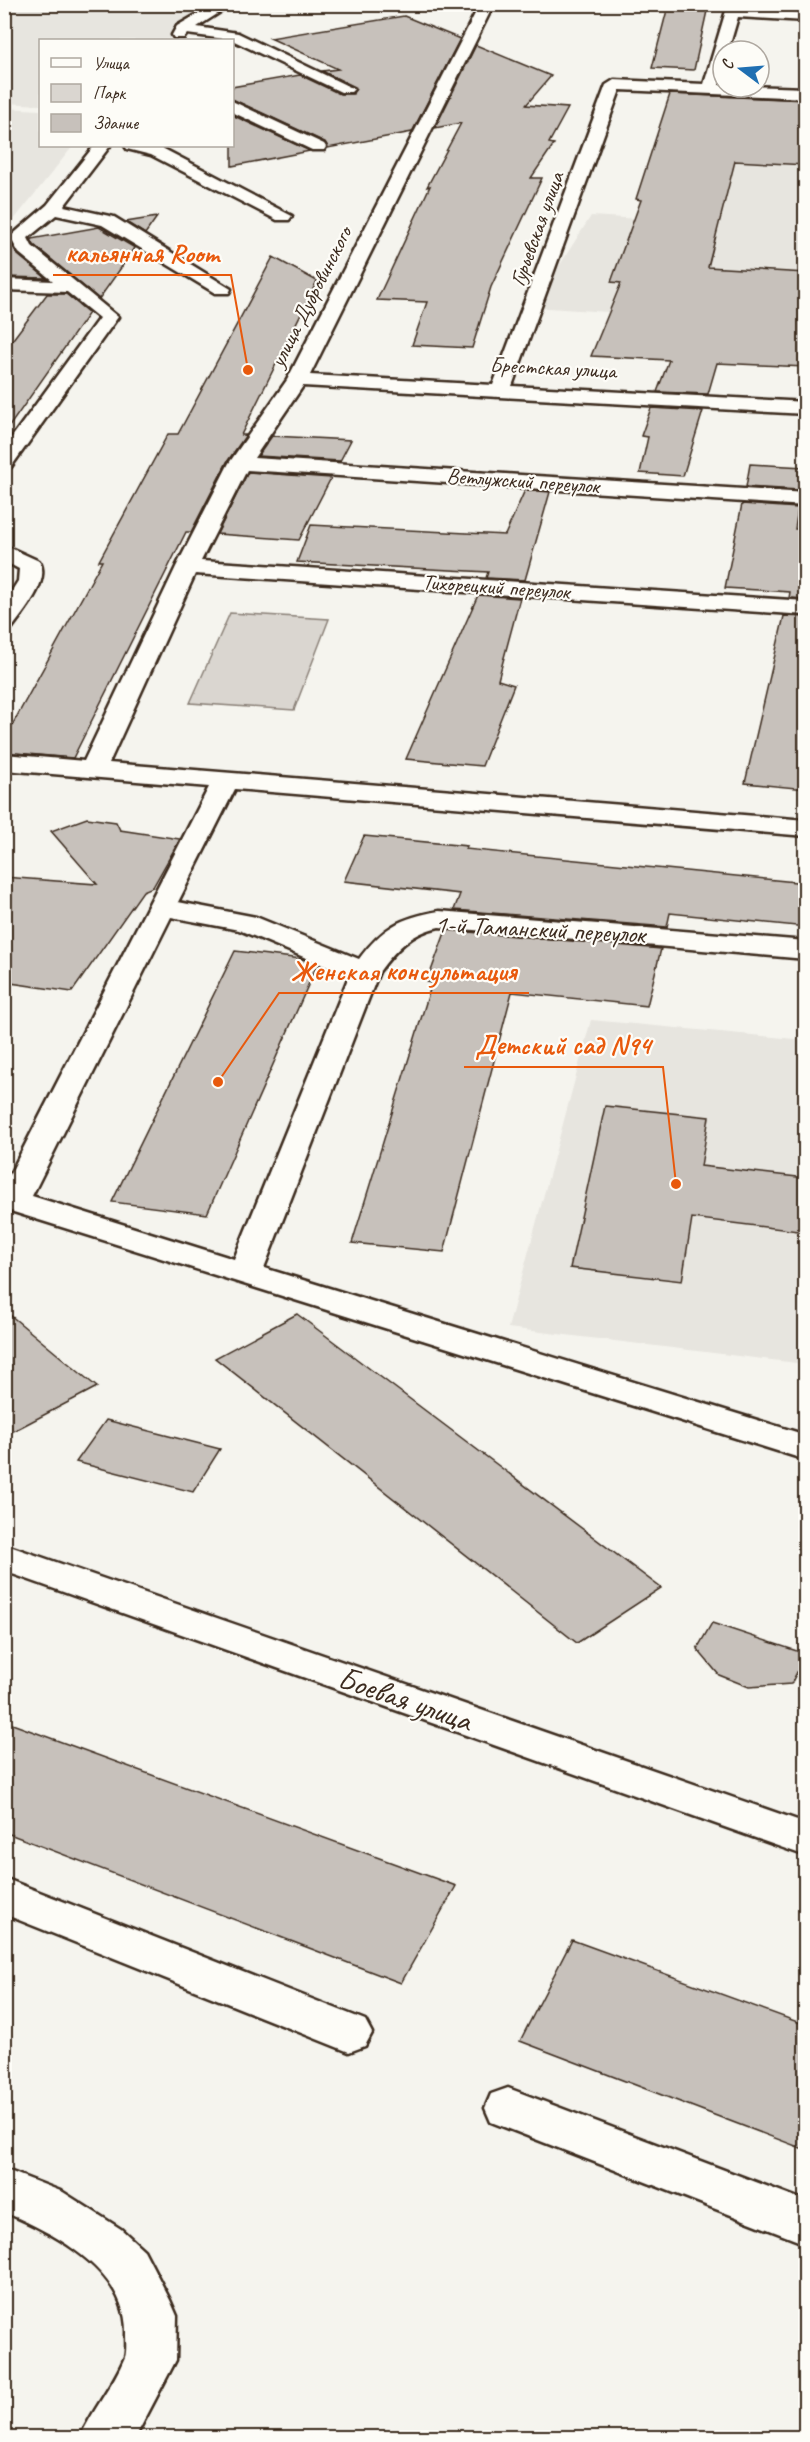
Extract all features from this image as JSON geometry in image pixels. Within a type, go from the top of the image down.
[{"type":"street","points":[[179,34],[226,4]]},
{"type":"street","name":"улица Дубровинского","points":[[93,769],[186,567],[240,463],[297,380],[487,4]]},
{"type":"street","points":[[806,17],[735,9],[710,88],[806,93]]},
{"type":"street","points":[[179,34],[233,36],[346,88]]},
{"type":"street","name":"Гурьевская улица","points":[[501,389],[614,85],[710,88]]},
{"type":"street","points":[[234,107],[318,147]]},
{"type":"street","points":[[4,463],[109,317],[26,249],[19,237],[53,209],[101,147]]},
{"type":"street","points":[[138,147],[156,151],[283,216]]},
{"type":"street","points":[[53,209],[108,222],[222,289]]},
{"type":"street","points":[[4,284],[71,287]]},
{"type":"street","name":"Брестская улица","points":[[297,380],[501,389],[806,408]]},
{"type":"street","name":"Ветлужский переулок","points":[[240,463],[806,500]]},
{"type":"street","points":[[4,552],[31,566],[30,581],[4,623]]},
{"type":"street","name":"Тихорецкий переулок","points":[[186,567],[806,608]]},
{"type":"street","points":[[4,762],[806,828]]},
{"type":"street","points":[[226,780],[9,1200],[806,1448]]},
{"type":"street","points":[[162,907],[246,923],[364,972]]},
{"type":"street","name":"1-й Таманский переулок","points":[[245,1274],[364,972],[389,938],[399,930],[439,919],[806,950]]},
{"type":"street","name":"Боевая улица","points":[[4,1557],[806,1840]]},
{"type":"street","points":[[4,1895],[349,2033]]},
{"type":"street","points":[[508,2108],[806,2223]]},
{"type":"street","points":[[4,2190],[46,2207],[104,2244],[127,2266],[152,2316],[151,2360],[106,2438]]},
{"type":"shaded area","points":[[5,5],[204,5],[171,39],[39,39],[39,105],[5,103]]},
{"type":"shaded area","points":[[5,108],[39,110],[39,147],[72,147],[5,231]]},
{"type":"shaded area","points":[[726,129],[805,132],[805,325],[533,307],[591,216],[720,224]]},
{"type":"shaded area","points":[[591,1020],[805,1040],[805,1364],[508,1328]]},
{"type":"green space","points":[[230,613],[329,619],[294,710],[190,703]]},
{"type":"building","points":[[667,10],[707,11],[694,70],[652,68]]},
{"type":"building","points":[[404,16],[460,39],[412,132],[328,148],[325,142],[234,100],[234,87],[300,75],[340,94],[353,94],[355,87],[322,71],[338,69],[270,38]]},
{"type":"building","points":[[476,45],[551,76],[526,105],[568,108],[549,143],[554,144],[531,178],[542,178],[491,287],[472,348],[412,345],[427,302],[377,300],[430,186],[427,187],[461,123],[435,128]]},
{"type":"building","points":[[670,94],[711,96],[711,99],[806,100],[806,165],[735,161],[708,267],[806,273],[806,367],[717,363],[708,394],[657,392],[669,360],[591,356],[621,283],[611,282],[641,200],[636,199]]},
{"type":"building","points":[[234,116],[310,151],[232,166]]},
{"type":"building","points":[[157,217],[145,234],[126,222]]},
{"type":"building","points":[[99,227],[135,248],[99,299],[34,245],[31,239]]},
{"type":"building","points":[[10,242],[18,255],[46,278],[4,277],[4,243]]},
{"type":"building","points":[[273,257],[317,281],[241,435],[246,435],[227,462],[191,532],[186,532],[73,758],[4,752],[4,740],[102,561],[99,561],[168,434],[178,434]]},
{"type":"building","points":[[47,294],[66,294],[89,313],[4,434],[4,351]]},
{"type":"building","points":[[651,408],[703,411],[683,476],[640,473],[648,437],[641,436]]},
{"type":"building","points":[[272,436],[351,440],[340,461],[258,456]]},
{"type":"building","points":[[750,464],[804,467],[800,490],[746,487]]},
{"type":"building","points":[[248,472],[331,478],[299,540],[217,534]]},
{"type":"building","points":[[525,490],[550,492],[525,580],[486,578],[488,572],[297,562],[311,525],[505,535]]},
{"type":"building","points":[[742,504],[798,508],[795,529],[806,529],[806,599],[789,598],[790,592],[725,588]]},
{"type":"building","points":[[478,595],[520,598],[498,680],[514,685],[482,766],[406,759]]},
{"type":"building","points":[[784,616],[806,617],[806,789],[745,783]]},
{"type":"building","points":[[87,818],[116,822],[120,830],[180,839],[153,887],[143,891],[72,992],[4,982],[4,877],[97,884],[51,831]]},
{"type":"building","points":[[364,836],[467,846],[465,849],[806,883],[806,927],[670,913],[667,927],[454,910],[460,894],[344,881]]},
{"type":"building","points":[[446,930],[661,949],[647,1006],[512,992],[444,1252],[352,1243],[432,983],[427,982]]},
{"type":"building","points":[[235,951],[302,959],[317,965],[207,1214],[112,1202]]},
{"type":"building","points":[[605,1106],[709,1117],[701,1166],[806,1178],[806,1232],[692,1218],[682,1281],[570,1268]]},
{"type":"building","points":[[4,1310],[97,1387],[4,1436]]},
{"type":"building","points":[[297,1314],[661,1588],[577,1643],[215,1358]]},
{"type":"building","points":[[106,1420],[220,1449],[193,1492],[76,1462]]},
{"type":"building","points":[[712,1623],[806,1654],[791,1684],[749,1687],[719,1675],[697,1649]]},
{"type":"building","points":[[4,1721],[456,1886],[401,1983],[4,1832]]},
{"type":"building","points":[[572,1940],[806,2025],[806,2150],[520,2041]]},
{"type":"place","name":"кальянная Room","points":[[248,370]]},
{"type":"place","name":"Женская консультация","points":[[218,1082]]},
{"type":"place","name":"Детский сад N94","points":[[676,1184]]}]
